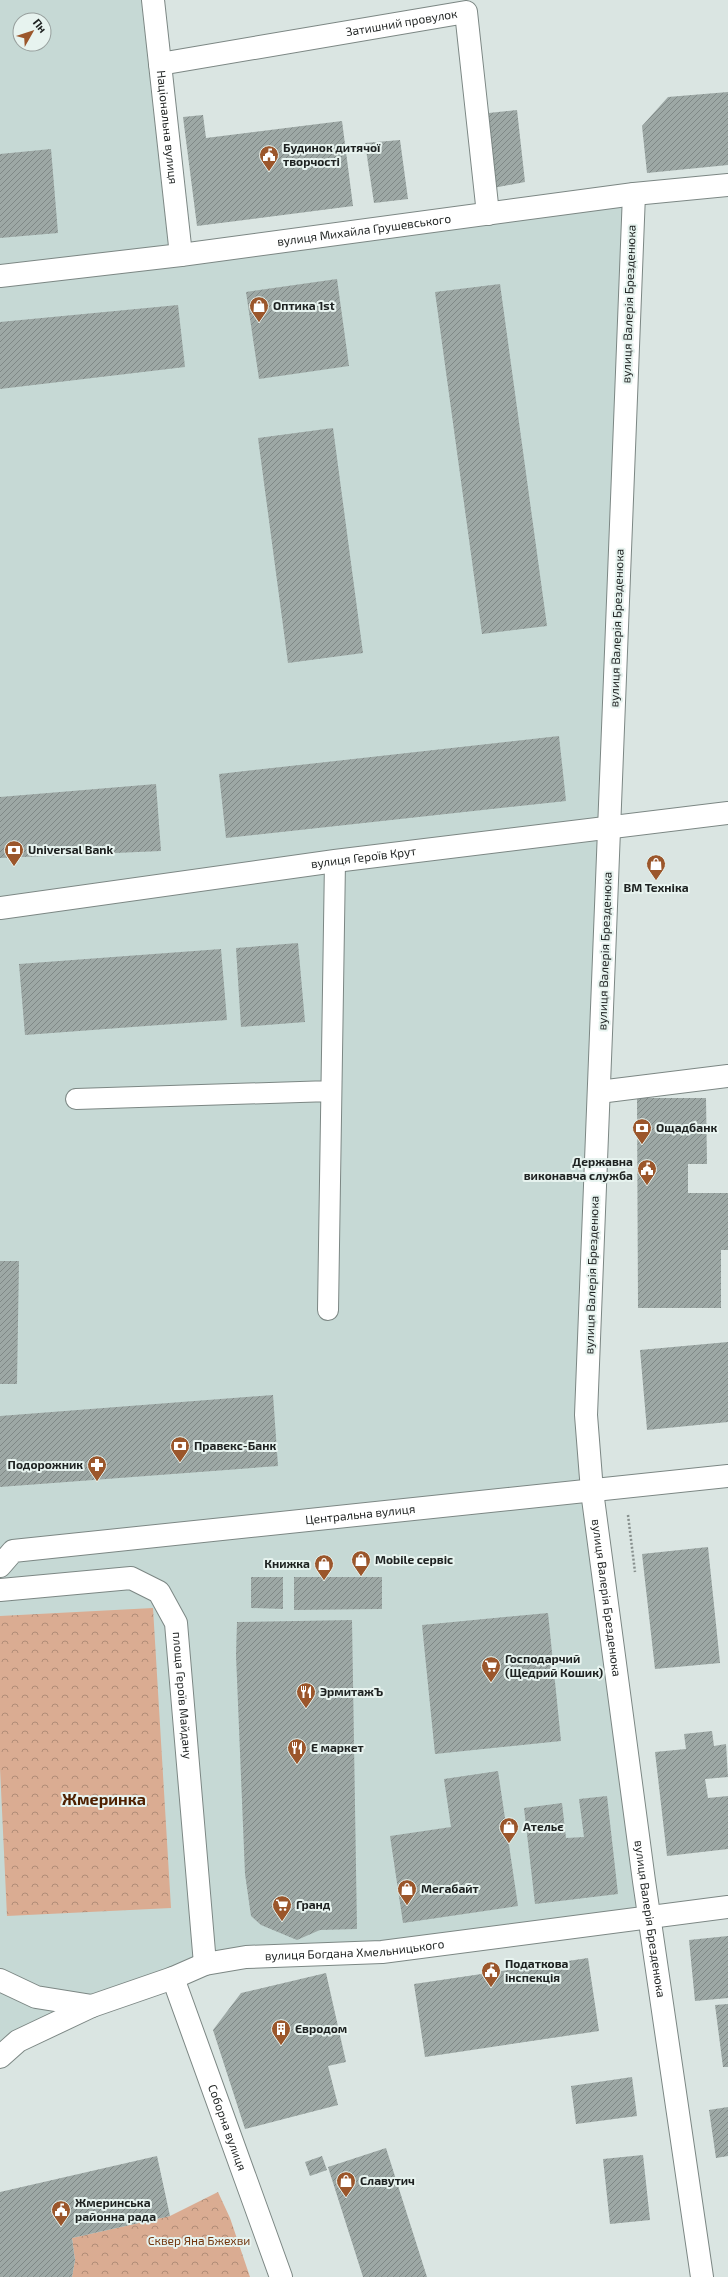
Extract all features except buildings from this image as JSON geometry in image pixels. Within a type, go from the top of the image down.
[{"type":"street","name":"Національна вулиця","points":[[153,0],[181,255]]},
{"type":"street","name":"Затишний провулок","points":[[160,64],[466,12],[488,214]]},
{"type":"street","name":"вулиця Михайла Грушевського","points":[[0,276],[181,255],[634,194],[728,185]]},
{"type":"street","name":"вулиця Валерія Брезденюка","points":[[634,194],[586,1416],[592,1491],[649,1919],[702,2277]]},
{"type":"street","name":"вулиця Героїв Крут","points":[[0,908],[335,861],[610,829],[728,813]]},
{"type":"street","points":[[599,1092],[728,1076]]},
{"type":"street","name":"Центральна вулиця","points":[[0,1566],[13,1551],[728,1476]]},
{"type":"street","name":"площа Героїв Майдану","points":[[0,1590],[131,1578],[159,1592],[176,1623],[206,1964]]},
{"type":"street","name":"вулиця Богдана Хмельницького","points":[[0,2057],[18,2041],[92,2006],[173,1978],[206,1964],[246,1957],[382,1952],[649,1919],[728,1907]]},
{"type":"street","name":"Соборна вулиця","points":[[173,1978],[281,2277]]},
{"type":"street","points":[[0,1980],[36,1997],[92,2006]]},
{"type":"lane","points":[[328,1310],[335,861]]},
{"type":"lane","points":[[76,1099],[331,1091]]},
{"type":"shaded area","points":[[0,0],[153,0],[182,255],[634,194],[586,1415],[649,1919],[206,1964],[0,2057]]},
{"type":"green space","points":[[153,1608],[171,1908],[7,1916],[0,1768],[0,1616]]},
{"type":"green space","name":"Сквер Яна Бжехви","points":[[218,2192],[230,2218],[250,2277],[72,2277],[75,2260],[72,2238],[170,2216]]},
{"type":"place","name":"Будинок дитячої творчості","points":[[269,172]]},
{"type":"place","name":"Оптика 1st","points":[[259,323]]},
{"type":"place","name":"Universal Bank","points":[[14,867]]},
{"type":"place","name":"ВМ Техніка","points":[[656,881]]},
{"type":"place","name":"Ощадбанк","points":[[642,1145]]},
{"type":"place","name":"Державна виконавча служба","points":[[647,1186]]},
{"type":"place","name":"Правекс-Банк","points":[[180,1463]]},
{"type":"place","name":"Подорожник","points":[[97,1482]]},
{"type":"place","name":"Mobile сервіс","points":[[361,1577]]},
{"type":"place","name":"Книжка","points":[[324,1581]]},
{"type":"place","name":"Господарчий (Щедрий Кошик)","points":[[491,1683]]},
{"type":"place","name":"ЭрмитажЪ","points":[[306,1709]]},
{"type":"place","name":"E маркет","points":[[297,1765]]},
{"type":"place","name":"Ательє","points":[[509,1844]]},
{"type":"place","name":"Мегабайт","points":[[407,1906]]},
{"type":"place","name":"Гранд","points":[[282,1922]]},
{"type":"place","name":"Податкова інспекція","points":[[491,1988]]},
{"type":"place","name":"Євродом","points":[[281,2046]]},
{"type":"place","name":"Славутич","points":[[346,2198]]},
{"type":"place","name":"Жмеринська районна рада","points":[[61,2227]]},
{"type":"district","name":"Жмеринка","points":[[104,1799]]}]
